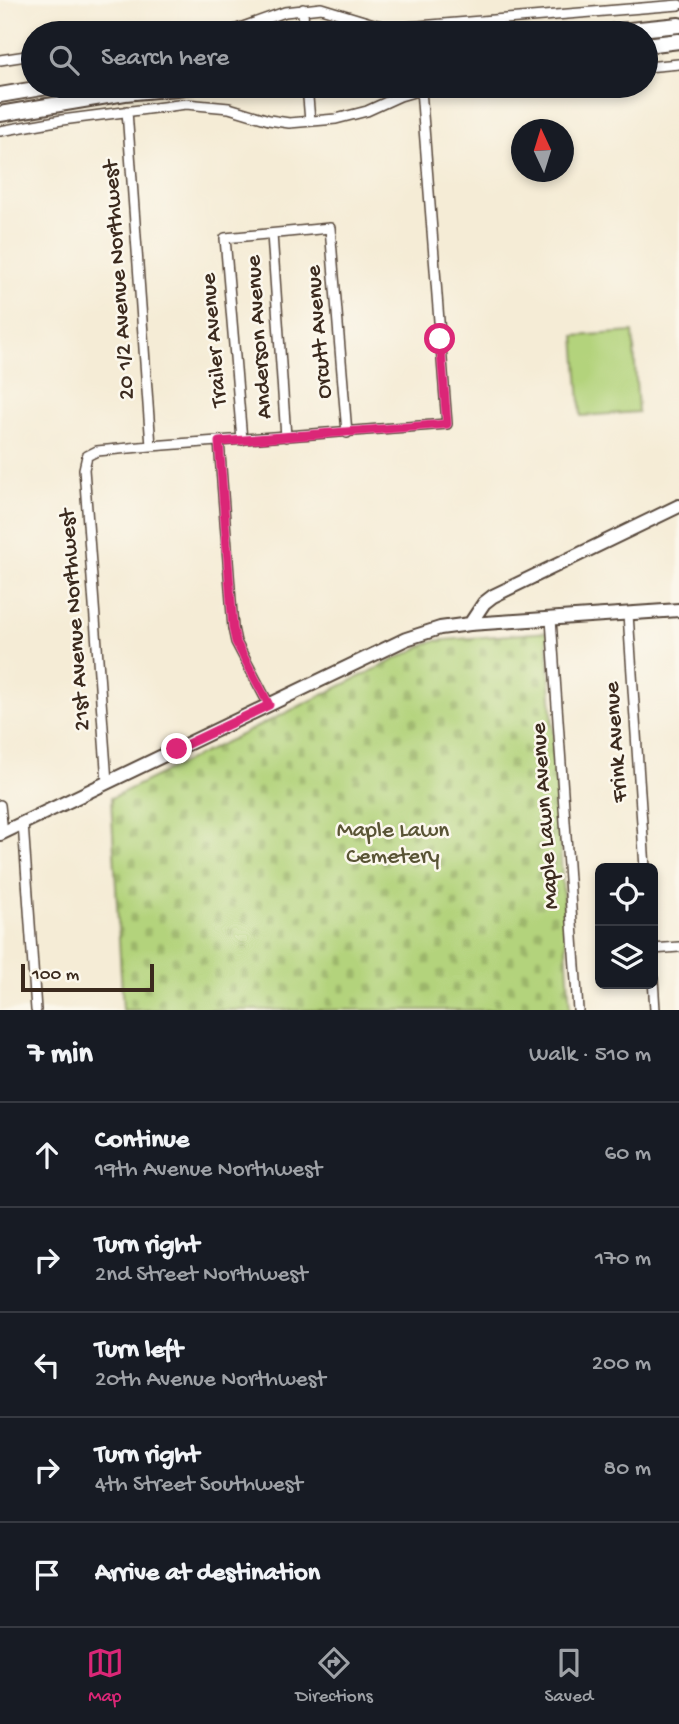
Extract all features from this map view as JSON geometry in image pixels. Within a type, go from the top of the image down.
[{"type":"main road","points":[[658,27],[679,25]]},
{"type":"main road","points":[[658,44],[679,41]]},
{"type":"main road","points":[[0,95],[21,91]]},
{"type":"main road","points":[[0,114],[95,98]]},
{"type":"street","points":[[481,21],[679,5]]},
{"type":"street","points":[[259,21],[303,9],[321,8],[368,21]]},
{"type":"street","points":[[303,9],[304,21]]},
{"type":"street","points":[[0,60],[21,57]]},
{"type":"street","points":[[658,66],[679,64]]},
{"type":"street","points":[[308,98],[310,121]]},
{"type":"street","points":[[0,131],[186,104],[208,104],[269,120],[310,121],[352,116],[398,98]]},
{"type":"street","points":[[151,446],[447,424],[422,98]]},
{"type":"street","name":"20 1/2 Avenue Northwest","points":[[127,111],[151,446]]},
{"type":"street","name":"Orcutt Avenue","points":[[272,234],[330,228],[347,433]]},
{"type":"street","name":"Trailer Avenue","points":[[242,440],[225,238],[272,234]]},
{"type":"street","name":"Anderson Avenue","points":[[272,234],[286,437]]},
{"type":"street","points":[[219,442],[233,628],[236,642],[269,705]]},
{"type":"street","name":"21st Avenue Northwest","points":[[107,782],[84,469],[87,456],[97,451],[151,446]]},
{"type":"street","points":[[470,624],[484,603],[493,596],[679,506]]},
{"type":"street","points":[[0,805],[2,833],[406,639],[440,628],[679,610]]},
{"type":"street","name":"Frink Avenue","points":[[628,614],[645,863]]},
{"type":"street","name":"Maple Lawn Avenue","points":[[551,619],[578,1010]]},
{"type":"street","points":[[23,823],[36,1010]]},
{"type":"street","points":[[658,949],[679,947]]},
{"type":"street","points":[[654,989],[655,1010]]},
{"type":"green space","points":[[633,332],[638,412],[581,416],[575,336]]},
{"type":"green space","name":"Maple Lawn Cemetery","points":[[547,632],[570,1010],[123,1010],[111,798],[433,641]]},
{"type":"route","points":[[177,749],[269,705],[236,642],[233,628],[219,442],[447,424],[440,339]]}]
